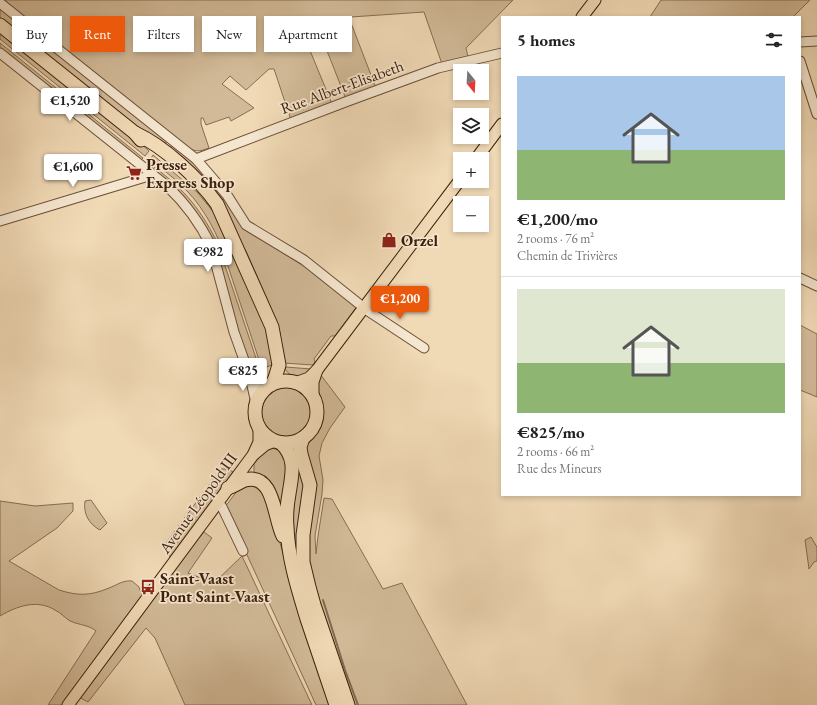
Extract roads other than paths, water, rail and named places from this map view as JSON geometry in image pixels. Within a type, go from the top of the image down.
[{"type":"highway","points":[[0,25],[135,133],[145,145],[201,192],[226,223],[272,327],[279,365],[275,378],[270,386]]},
{"type":"highway","points":[[278,442],[288,443],[303,438],[310,432],[315,424],[317,415],[314,398],[305,387],[294,382],[279,365]]},
{"type":"highway","points":[[294,382],[280,382],[270,386],[260,394],[256,403],[255,417],[259,429],[269,438],[286,448],[292,465],[292,477],[287,509],[288,545],[304,607],[336,705]]},
{"type":"highway","points":[[303,438],[300,447],[301,454],[310,485],[303,535],[303,562],[314,605],[348,705]]},
{"type":"highway","points":[[228,488],[246,480],[257,480],[264,485],[270,492],[281,533],[288,545]]},
{"type":"main road","points":[[583,16],[595,0]]},
{"type":"main road","points":[[481,152],[501,125]]},
{"type":"main road","points":[[294,382],[309,378],[317,370],[454,188]]},
{"type":"main road","points":[[314,398],[313,382],[317,370]]},
{"type":"main road","name":"Avenue Léopold III","points":[[68,705],[253,455],[259,442],[259,429]]},
{"type":"main road","name":"Avenue Léopold III","points":[[253,455],[265,445],[278,442]]},
{"type":"street","points":[[0,3],[196,159],[227,195],[246,225],[304,260],[365,308],[424,348]]},
{"type":"street","points":[[801,42],[817,41]]},
{"type":"street","name":"Rue Albert-Elisabeth","points":[[196,159],[438,68],[501,52]]},
{"type":"street","points":[[0,53],[182,200],[193,215],[206,236],[216,265],[234,332],[250,377],[256,403]]},
{"type":"street","points":[[801,64],[817,114]]},
{"type":"street","points":[[0,221],[152,175]]},
{"type":"street","points":[[801,278],[817,286]]},
{"type":"street","points":[[250,377],[255,382],[270,386]]},
{"type":"street","points":[[218,502],[222,507],[243,551]]},
{"type":"waterway","points":[[323,600],[345,670],[358,705]]},
{"type":"place","name":"Presse Express Shop","points":[[134,173]]},
{"type":"place","name":"Orzel","points":[[389,240]]},
{"type":"place","name":"Saint-Vaast Pont Saint-Vaast","points":[[148,587]]}]
